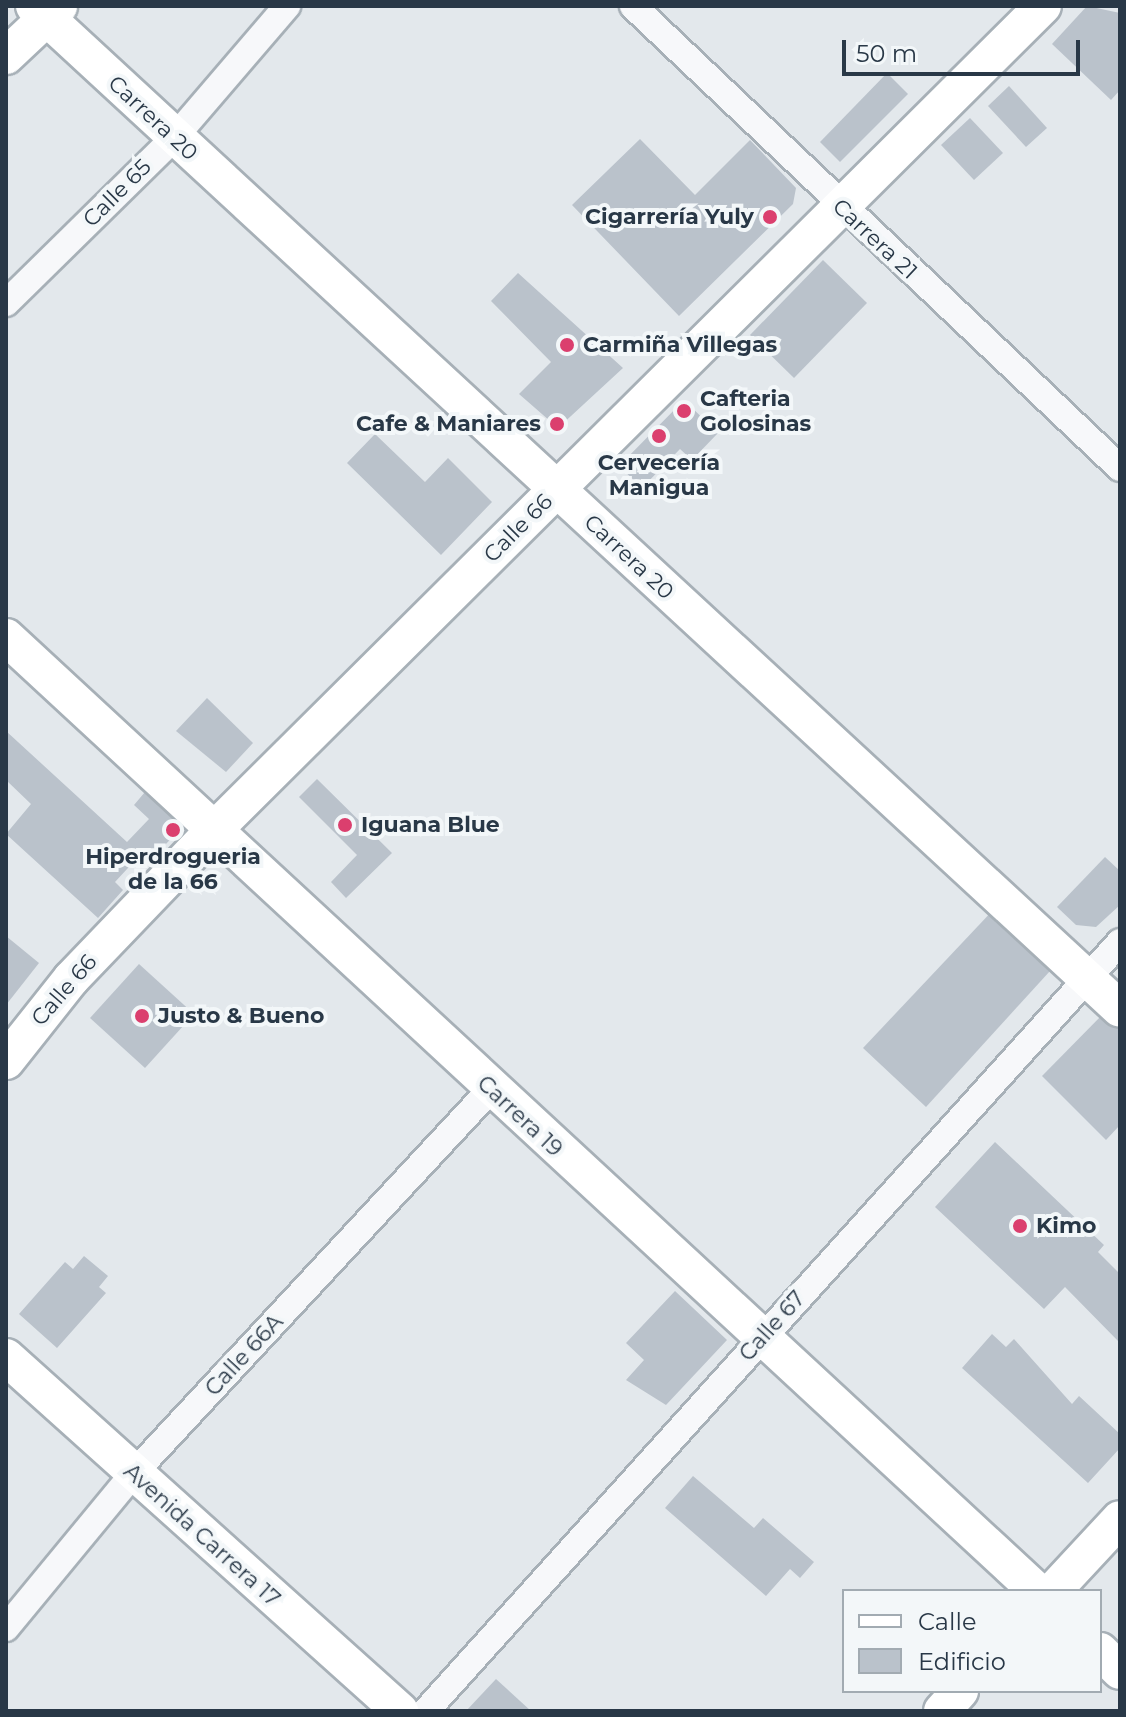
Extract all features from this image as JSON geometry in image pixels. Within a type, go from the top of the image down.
[{"type":"street","name":"Calle 65","points":[[6,303],[174,138],[287,6]]},
{"type":"street","name":"Carrera 21","points":[[633,6],[840,207],[1120,468]]},
{"type":"street","name":"Calle 66","points":[[6,1061],[71,979],[211,833],[1043,6]]},
{"type":"street","name":"Carrera 20","points":[[47,10],[174,138],[1120,1009]]},
{"type":"street","points":[[6,56],[47,10]]},
{"type":"street","name":"Carrera 19","points":[[6,637],[211,833],[1035,1589]]},
{"type":"street","name":"Calle 67","points":[[426,1711],[1120,942]]},
{"type":"street","name":"Calle 66A","points":[[6,1628],[133,1474],[491,1089]]},
{"type":"street","name":"Avenida Carrera 17","points":[[6,1357],[400,1711]]},
{"type":"street","points":[[1055,1589],[1120,1519]]},
{"type":"street","points":[[1102,1653],[1120,1671]]},
{"type":"street","points":[[942,1711],[958,1693]]},
{"type":"building","points":[[1087,6],[1120,13],[1120,90],[1111,100],[1052,44]]},
{"type":"building","points":[[887,73],[908,94],[840,162],[820,142]]},
{"type":"building","points":[[1009,86],[1047,128],[1026,147],[988,106]]},
{"type":"building","points":[[970,118],[1003,153],[974,180],[941,145]]},
{"type":"building","points":[[640,139],[695,195],[750,140],[796,188],[793,204],[679,316],[572,205]]},
{"type":"building","points":[[823,260],[867,303],[794,378],[750,335]]},
{"type":"building","name":"Carmiña Villegas","points":[[518,273],[623,368],[558,428],[519,394],[551,362],[491,301]]},
{"type":"building","points":[[684,400],[718,433],[692,460],[680,449],[642,488],[619,466]]},
{"type":"building","points":[[375,434],[425,482],[448,458],[492,502],[441,555],[347,463]]},
{"type":"building","points":[[207,698],[253,743],[226,772],[176,731]]},
{"type":"building","points":[[6,731],[127,842],[149,819],[134,805],[145,792],[182,827],[148,863],[140,855],[115,882],[123,890],[98,918],[6,834],[31,804],[6,780]]},
{"type":"building","name":"Iguana Blue","points":[[317,779],[392,853],[346,898],[331,882],[357,855],[299,797]]},
{"type":"building","points":[[1105,857],[1120,871],[1120,905],[1096,927],[1076,925],[1057,907]]},
{"type":"building","points":[[995,908],[1050,971],[926,1107],[863,1048]]},
{"type":"building","points":[[6,936],[39,963],[6,1005]]},
{"type":"building","name":"Justo & Bueno","points":[[139,964],[194,1014],[145,1068],[90,1018]]},
{"type":"building","points":[[1104,1013],[1120,1028],[1120,1125],[1106,1140],[1042,1076]]},
{"type":"building","name":"Kimo","points":[[995,1142],[1104,1245],[1098,1252],[1120,1274],[1120,1343],[1065,1287],[1044,1309],[935,1207]]},
{"type":"building","points":[[84,1256],[108,1276],[99,1287],[106,1293],[57,1348],[19,1314],[65,1262],[73,1269]]},
{"type":"building","points":[[675,1291],[727,1340],[666,1405],[626,1380],[644,1360],[626,1343]]},
{"type":"building","points":[[992,1334],[1006,1347],[1014,1339],[1072,1404],[1079,1396],[1120,1434],[1120,1448],[1088,1483],[962,1368]]},
{"type":"building","points":[[693,1476],[754,1528],[763,1518],[814,1562],[800,1578],[790,1569],[766,1596],[665,1508]]},
{"type":"building","points":[[496,1679],[531,1711],[466,1711]]},
{"type":"place","name":"Cigarrería Yuly","points":[[770,217]]},
{"type":"place","name":"Carmiña Villegas","points":[[567,345]]},
{"type":"place","name":"Cafteria Golosinas","points":[[684,411]]},
{"type":"place","name":"Cafe & Maniares","points":[[557,424]]},
{"type":"place","name":"Cervecería Manigua","points":[[659,436]]},
{"type":"place","name":"Iguana Blue","points":[[345,825]]},
{"type":"place","name":"Hiperdrogueria de la 66","points":[[173,830]]},
{"type":"place","name":"Justo & Bueno","points":[[142,1016]]},
{"type":"place","name":"Kimo","points":[[1020,1226]]}]
